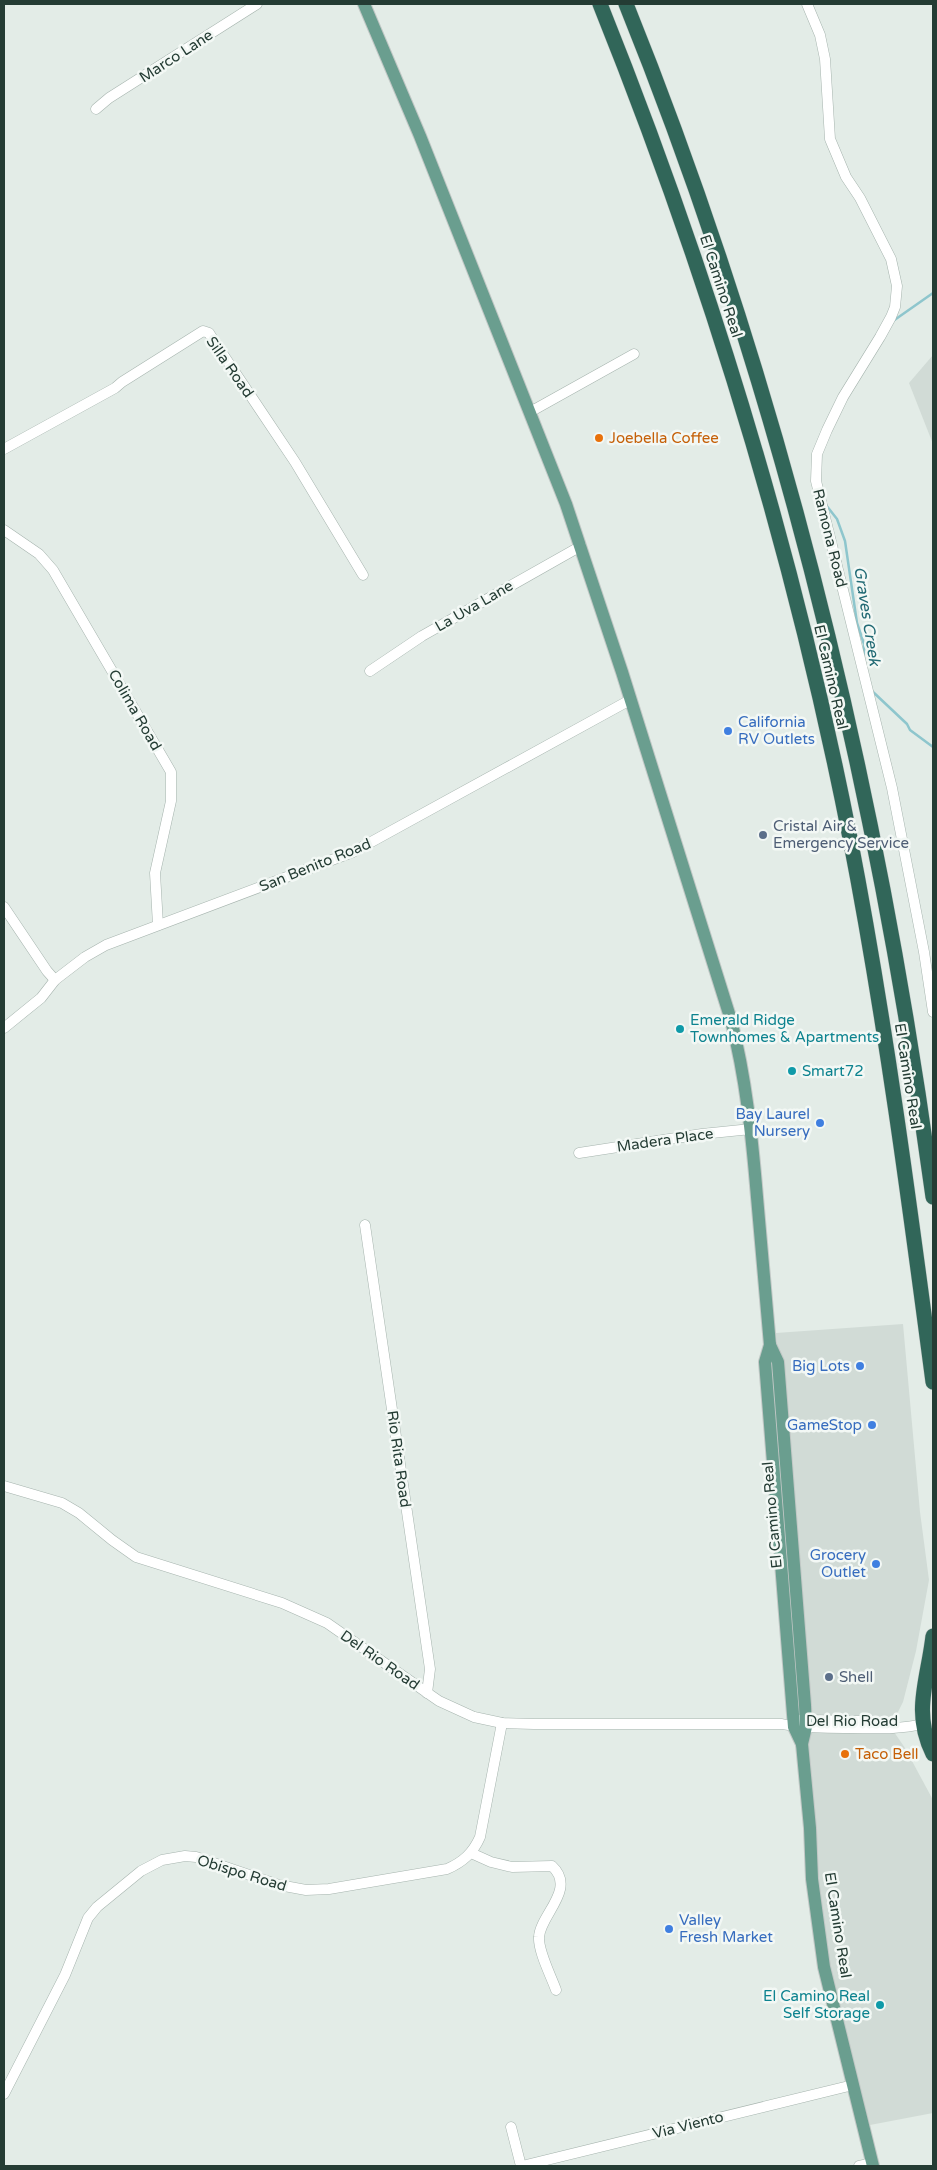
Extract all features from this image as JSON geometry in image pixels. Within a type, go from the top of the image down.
[{"type":"highway","name":"El Camino Real","points":[[600,4],[647,124],[704,288],[775,523],[807,648],[831,751],[864,915],[891,1076],[933,1383]]},
{"type":"highway","name":"El Camino Real","points":[[626,4],[670,116],[728,284],[795,505],[831,641],[887,902],[910,1034],[933,1197]]},
{"type":"highway","points":[[933,1636],[923,1698],[933,1754]]},
{"type":"main road","name":"El Camino Real","points":[[364,4],[420,136],[530,412],[581,546],[731,1020],[745,1081],[751,1129],[770,1345],[765,1362],[796,1724],[802,1744],[816,1919],[824,1967],[873,2165]]},
{"type":"street","name":"Marco Lane","points":[[96,109],[109,98],[257,4]]},
{"type":"street","name":"Ramona Road","points":[[807,4],[820,35],[824,59],[830,140],[846,177],[860,198],[891,259],[896,278],[897,294],[893,312],[880,338],[831,421],[817,454],[816,481],[892,788],[924,952],[933,1012]]},
{"type":"street","name":"Silla Road","points":[[4,449],[115,388],[203,331],[208,333],[214,341],[295,462],[363,575]]},
{"type":"street","points":[[530,412],[634,354]]},
{"type":"street","name":"Colima Road","points":[[4,530],[39,554],[53,570],[171,772],[172,801],[155,873],[156,918],[158,925]]},
{"type":"street","name":"La Uva Lane","points":[[370,671],[422,636],[581,546]]},
{"type":"street","name":"San Benito Road","points":[[4,1028],[41,998],[55,980],[85,957],[106,945],[354,852],[630,700]]},
{"type":"street","points":[[4,907],[47,972],[55,980]]},
{"type":"street","name":"Madera Place","points":[[579,1153],[702,1134],[751,1129]]},
{"type":"street","name":"Rio Rita Road","points":[[365,1225],[430,1669],[426,1693]]},
{"type":"street","name":"Del Rio Road","points":[[4,1486],[62,1503],[79,1513],[136,1557],[282,1603],[327,1623],[426,1693],[462,1712],[502,1722],[534,1724],[796,1724],[906,1721],[928,1725]]},
{"type":"street","points":[[502,1722],[482,1828],[476,1846],[471,1853],[490,1862],[512,1867],[552,1866],[558,1872],[560,1882],[558,1897],[540,1931],[539,1940],[556,1990]]},
{"type":"street","name":"Obispo Road","points":[[4,2094],[65,1975],[88,1918],[112,1893],[141,1871],[162,1860],[185,1856],[196,1857],[288,1887],[315,1890],[439,1872],[457,1865],[471,1853]]},
{"type":"street","name":"Via Viento","points":[[521,2166],[853,2084]]},
{"type":"street","points":[[511,2127],[521,2166]]},
{"type":"street","points":[[859,2166],[873,2165]]},
{"type":"shaded area","points":[[933,355],[933,444],[909,383]]},
{"type":"shaded area","points":[[903,1324],[920,1512],[929,1580],[916,1651],[903,1702],[895,1718],[808,1716],[776,1333]]},
{"type":"shaded area","points":[[808,1732],[894,1732],[905,1748],[933,1800],[933,2113],[870,2125],[830,1977],[816,1898]]},
{"type":"waterway","name":"Graves Creek","points":[[893,321],[933,293]]},
{"type":"waterway","name":"Graves Creek","points":[[826,505],[837,519],[845,541],[857,623],[864,644],[864,655]]},
{"type":"waterway","name":"Graves Creek","points":[[872,691],[907,724],[910,730],[933,747]]},
{"type":"place","name":"Joebella Coffee","points":[[599,438]]},
{"type":"place","name":"California RV Outlets","points":[[728,731]]},
{"type":"place","name":"Cristal Air & Emergency Service","points":[[763,835]]},
{"type":"place","name":"Emerald Ridge Townhomes & Apartments","points":[[680,1029]]},
{"type":"place","name":"Smart72","points":[[792,1071]]},
{"type":"place","name":"Bay Laurel Nursery","points":[[820,1123]]},
{"type":"place","name":"Big Lots","points":[[860,1366]]},
{"type":"place","name":"GameStop","points":[[872,1425]]},
{"type":"place","name":"Grocery Outlet","points":[[876,1564]]},
{"type":"place","name":"Shell","points":[[829,1677]]},
{"type":"place","name":"Taco Bell","points":[[845,1754]]},
{"type":"place","name":"Valley Fresh Market","points":[[669,1929]]},
{"type":"place","name":"El Camino Real Self Storage","points":[[880,2005]]}]
